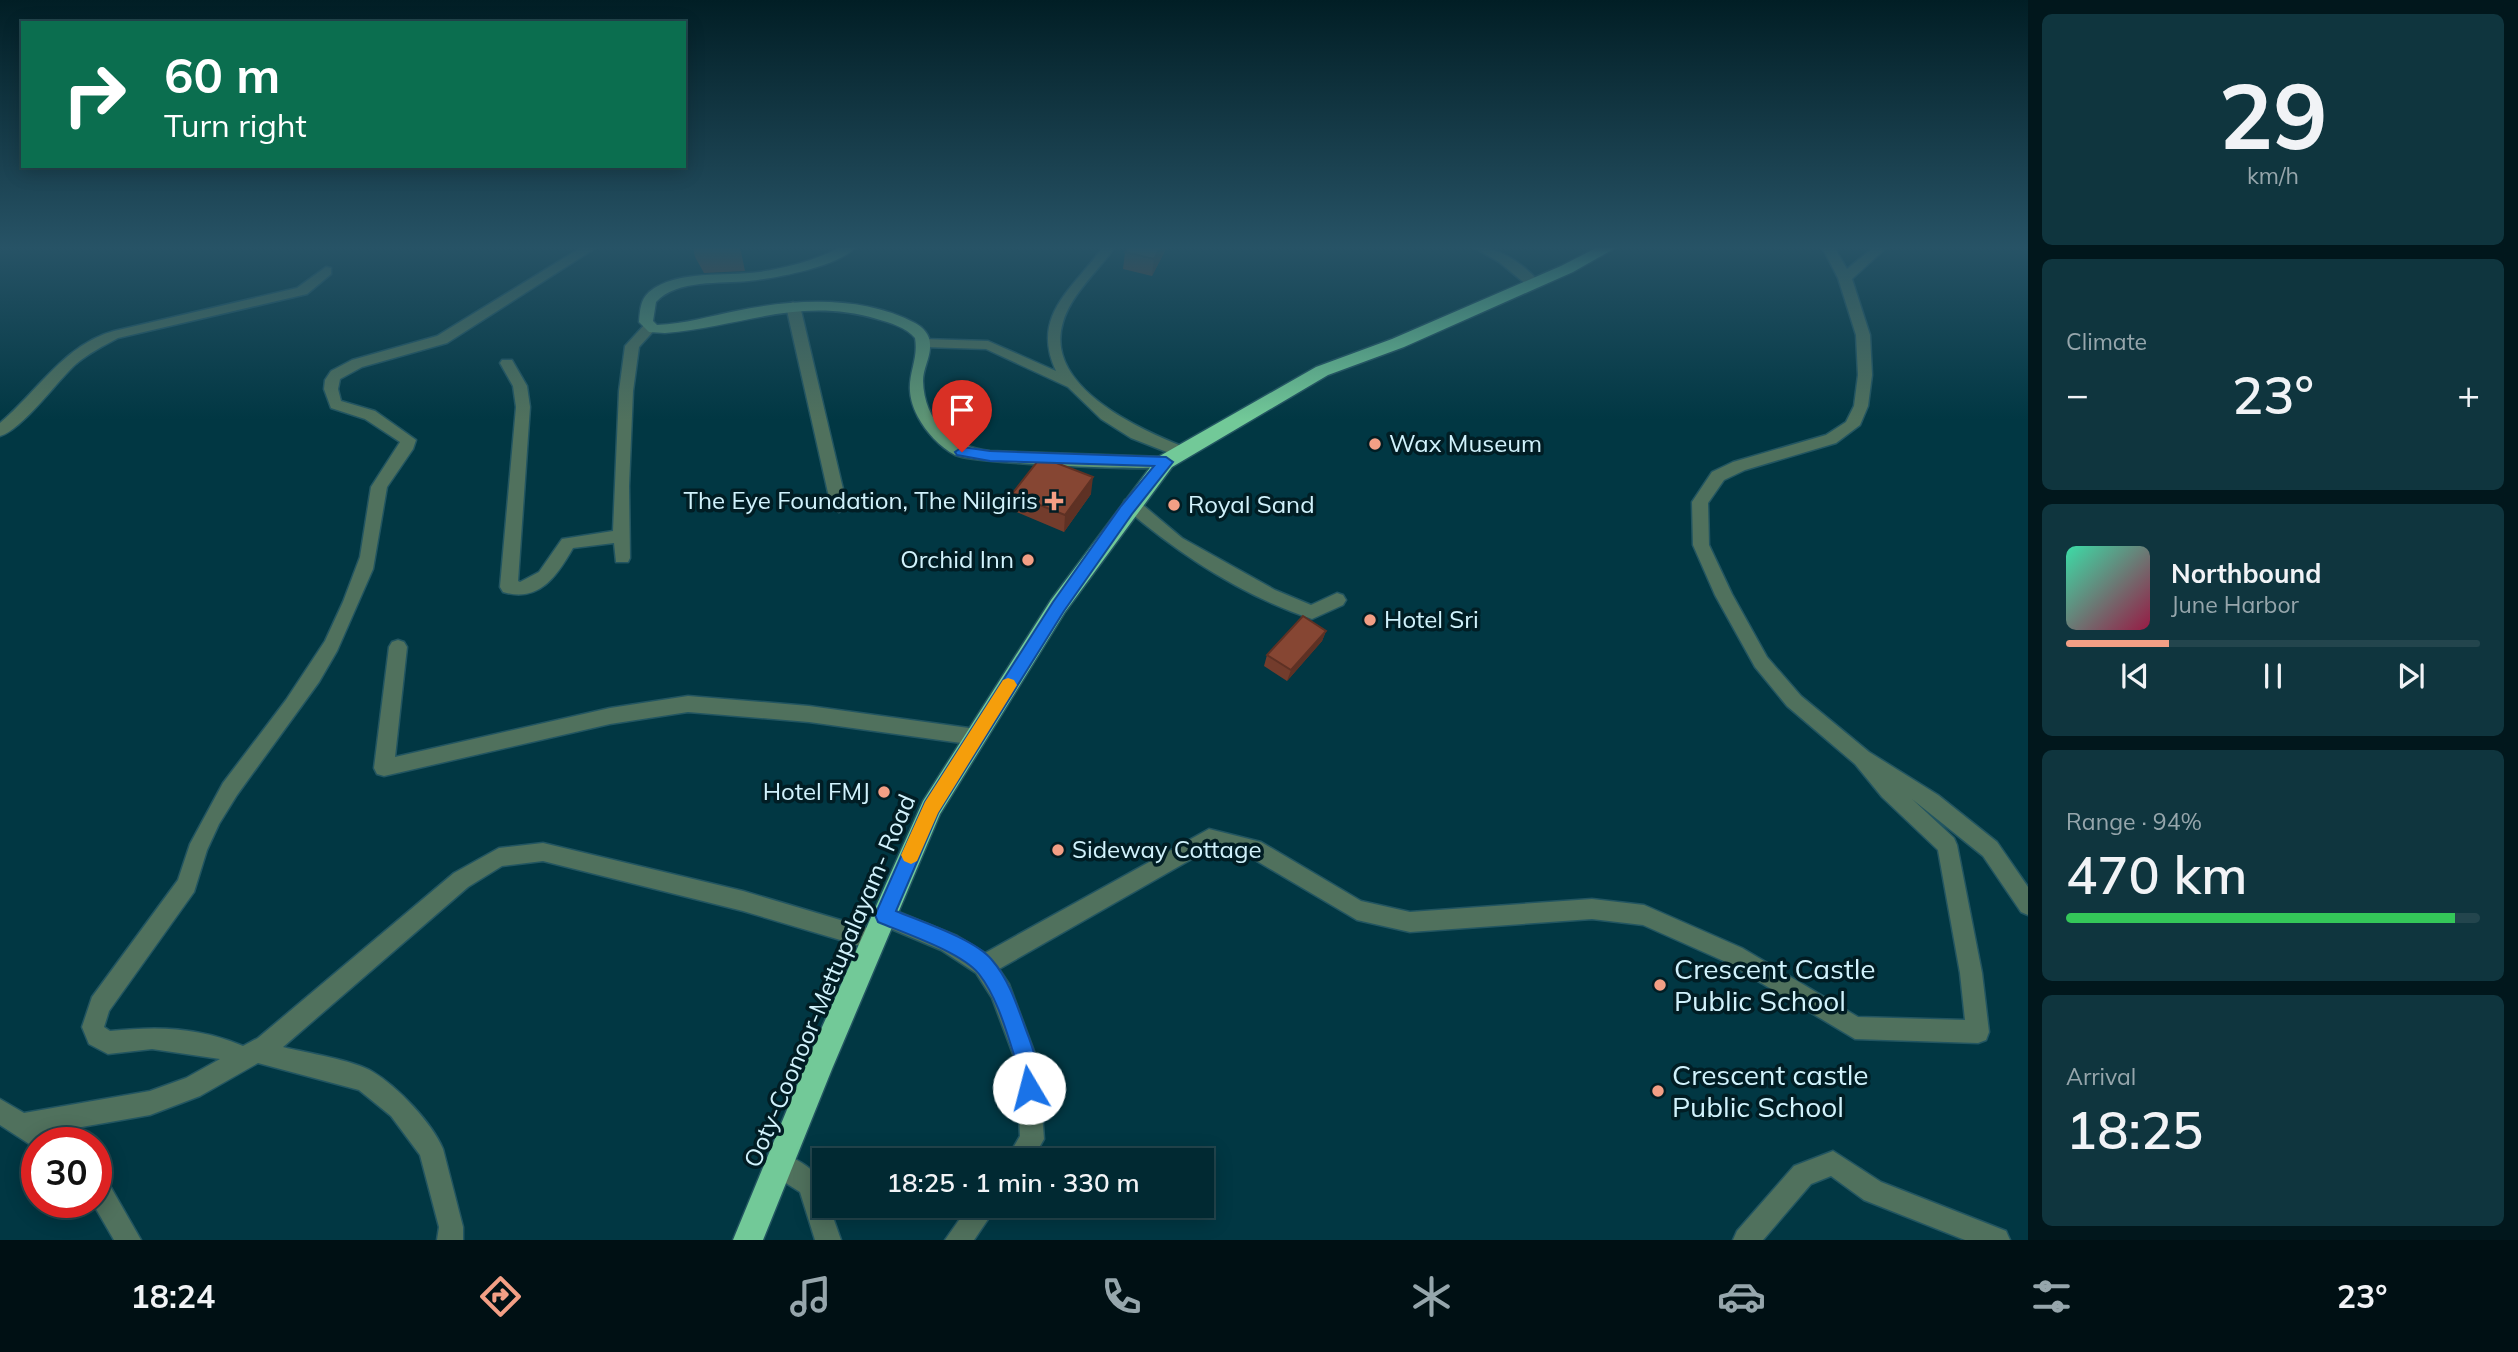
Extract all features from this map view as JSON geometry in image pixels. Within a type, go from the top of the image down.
[{"type":"highway","name":"Ooty-Coonoor-Mettupalayam- Road","points":[[748,1240],[931,808],[1058,606],[1131,504],[1173,457],[1322,371],[1398,343],[1484,305]]},
{"type":"street","points":[[0,431],[68,364],[92,346],[114,335],[240,305]]},
{"type":"street","points":[[450,1240],[451,1227],[431,1149],[399,1108],[365,1080],[213,1045],[152,1038],[108,1043],[97,1036],[93,1027],[100,1004],[187,885],[191,863],[205,827],[241,771],[303,695],[354,598],[369,554],[377,491],[408,440],[370,415],[336,404],[332,399],[331,381],[335,375],[349,368],[433,344],[496,305]]},
{"type":"street","points":[[650,305],[646,322],[654,330],[679,330],[738,315],[793,306],[846,308],[883,316],[915,328],[924,343],[916,378],[925,418],[962,452],[990,456],[1173,457]]},
{"type":"street","points":[[1067,305],[1056,320],[1051,346],[1070,383]]},
{"type":"street","points":[[1853,305],[1863,335],[1865,376],[1861,406],[1852,425],[1831,439],[1739,466],[1718,476],[1700,502],[1701,545],[1724,595],[1761,662],[1794,701],[1862,758],[1931,801],[1990,849],[2028,905]]},
{"type":"street","points":[[793,306],[839,506]]},
{"type":"street","points":[[622,558],[622,472],[632,346],[651,326]]},
{"type":"street","points":[[924,343],[988,345],[1070,383],[1096,406],[1173,457]]},
{"type":"street","points":[[507,363],[520,386],[523,407],[509,587],[518,589],[541,583],[568,543],[622,536]]},
{"type":"street","points":[[1131,504],[1177,542],[1269,595],[1312,612],[1337,600]]},
{"type":"street","points":[[398,647],[384,768],[610,716],[688,704],[809,713],[976,737]]},
{"type":"street","points":[[984,965],[1041,936],[1132,880],[1209,838],[1254,849],[1357,910],[1410,922],[1592,909],[1644,915],[1734,955],[1855,1028],[1978,1032],[1972,973],[1947,845],[1888,791],[1862,758]]},
{"type":"street","points":[[22,1125],[150,1102],[192,1088],[250,1055],[461,880],[499,856],[543,852],[743,901],[874,940]]},
{"type":"street","points":[[884,915],[949,943],[984,965],[1002,992],[1027,1062],[1032,1139],[1026,1148]]},
{"type":"street","points":[[0,1111],[25,1127]]},
{"type":"street","points":[[1745,1240],[1803,1175],[1833,1163],[1873,1191],[1997,1240]]},
{"type":"street","points":[[779,1164],[810,1184],[828,1240]]},
{"type":"street","points":[[112,1213],[128,1240]]},
{"type":"street","points":[[958,1240],[975,1218]]},
{"type":"building","points":[[1041,457],[1093,477],[1065,515],[1012,494]]},
{"type":"building","points":[[1303,616],[1326,631],[1291,670],[1267,655]]},
{"type":"slow traffic","points":[[911,855],[931,808],[1008,685]]},
{"type":"place","name":"Wax Museum","points":[[1375,444]]},
{"type":"place","name":"The Eye Foundation, The Nilgiris","points":[[1054,501]]},
{"type":"place","name":"Royal Sand","points":[[1174,505]]},
{"type":"place","name":"Orchid Inn","points":[[1028,560]]},
{"type":"place","name":"Hotel Sri","points":[[1370,620]]},
{"type":"place","name":"Hotel FMJ","points":[[884,792]]},
{"type":"place","name":"Sideway Cottage","points":[[1058,850]]},
{"type":"place","name":"Crescent Castle Public School","points":[[1660,985]]},
{"type":"place","name":"Crescent castle Public School","points":[[1658,1091]]},
{"type":"route","points":[[962,452],[990,456],[1166,462],[1127,510],[1058,606],[931,808],[884,915],[949,943],[984,965],[1002,992],[1027,1062],[1029,1088]]}]
